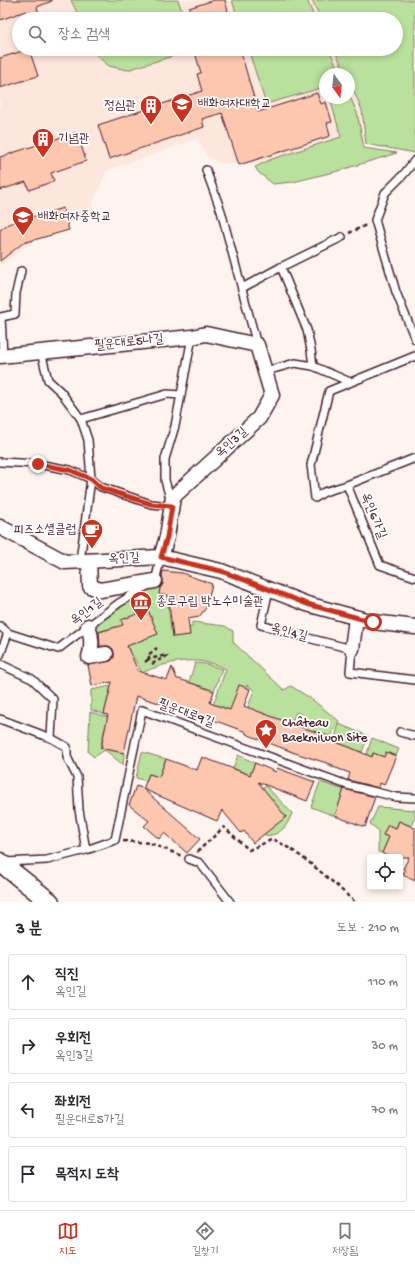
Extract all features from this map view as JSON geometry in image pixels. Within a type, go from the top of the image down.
[{"type":"street","name":"필운대로5나길","points":[[2,356],[192,337],[206,334],[257,345]]},
{"type":"street","name":"옥인3길","points":[[161,557],[167,537],[173,497],[259,418],[272,395],[257,345]]},
{"type":"street","name":"옥인길","points":[[0,527],[65,562],[161,557],[221,571],[307,604],[356,618],[373,622],[415,627]]},
{"type":"street","points":[[84,561],[90,586],[100,590],[155,581]]},
{"type":"street","points":[[352,649],[356,618]]},
{"type":"street","points":[[88,626],[92,638],[92,650],[90,657],[106,654]]},
{"type":"street","points":[[0,862],[50,902]]},
{"type":"lane","points":[[415,160],[404,174],[385,193],[375,220],[396,292],[415,339]]},
{"type":"lane","name":"옥인3길","points":[[206,170],[221,211],[257,345]]},
{"type":"lane","points":[[242,288],[342,237]]},
{"type":"lane","points":[[281,267],[307,330],[313,366]]},
{"type":"lane","points":[[2,356],[1,318],[15,314],[16,293],[21,271]]},
{"type":"lane","name":"옥인3길","points":[[172,506],[165,480],[165,459],[175,426],[192,337]]},
{"type":"lane","points":[[41,352],[48,380],[61,392],[81,419],[88,440],[91,479],[84,561]]},
{"type":"lane","name":"옥인6가길","points":[[415,356],[330,391],[311,465],[315,498],[324,492],[347,485],[380,565],[415,577]]},
{"type":"lane","points":[[266,371],[295,363],[313,366],[350,382]]},
{"type":"lane","points":[[81,419],[167,394],[181,395]]},
{"type":"lane","points":[[347,485],[415,458]]},
{"type":"lane","points":[[0,462],[38,464],[70,470],[91,479],[101,488],[151,504],[172,506]]},
{"type":"lane","points":[[155,581],[161,557]]},
{"type":"lane","name":"옥인1길","points":[[0,626],[8,633],[58,649],[119,603],[155,581]]},
{"type":"lane","name":"옥인4길","points":[[269,590],[261,625],[352,649]]},
{"type":"lane","points":[[0,655],[8,633]]},
{"type":"lane","points":[[352,649],[350,672],[415,680]]},
{"type":"lane","points":[[0,664],[32,679],[53,699],[51,738]]},
{"type":"lane","name":"필운대로9길","points":[[115,840],[142,710],[347,785],[396,797],[415,798]]},
{"type":"lane","points":[[0,719],[51,738],[67,747],[67,757],[77,776],[79,810],[86,850]]},
{"type":"lane","points":[[400,732],[415,736]]},
{"type":"lane","points":[[0,862],[47,860],[86,850],[115,840]]},
{"type":"lane","points":[[189,859],[200,863],[230,902]]},
{"type":"path","points":[[342,237],[375,220]]},
{"type":"path","points":[[149,659],[148,655],[158,648]]},
{"type":"path","points":[[145,662],[149,659],[167,655],[152,664]]},
{"type":"path","points":[[115,840],[150,842],[189,859],[224,827],[249,850],[273,839],[285,845],[318,868],[355,902]]},
{"type":"shaded area","name":"배화여자대학교","points":[[0,0],[312,0],[317,12],[12,12],[12,56],[337,56],[343,68],[319,68],[319,104],[355,104],[355,95],[362,110],[366,144],[301,163],[231,164],[220,163],[207,157],[197,139],[106,171],[90,212],[33,241],[0,266]]},
{"type":"green space","points":[[71,0],[178,0],[182,12],[77,12]]},
{"type":"green space","points":[[232,0],[307,0],[312,12],[236,12]]},
{"type":"green space","points":[[312,0],[415,0],[415,153],[366,144],[362,110],[355,94],[355,68],[343,68],[337,56],[403,56],[403,12],[318,12]]},
{"type":"green space","points":[[97,56],[173,56],[127,70],[109,66]]},
{"type":"green space","points":[[250,56],[332,56],[337,68],[319,68],[319,89],[266,104]]},
{"type":"green space","points":[[332,104],[353,104],[357,113],[364,148],[397,153],[338,171],[293,182],[273,184],[259,173],[255,167],[272,159],[341,137]]},
{"type":"green space","points":[[157,586],[166,587],[171,630],[192,627],[192,622],[225,626],[233,631],[233,642],[284,690],[291,686],[310,698],[339,721],[331,737],[303,728],[295,753],[287,750],[301,714],[296,712],[291,724],[248,708],[254,690],[247,685],[247,688],[230,710],[217,705],[212,720],[208,719],[226,669],[201,661],[184,661],[166,664],[142,673],[128,647],[124,648],[116,627],[93,633],[90,627],[114,609],[139,593]]},
{"type":"green space","points":[[195,663],[206,664],[222,669],[214,691],[189,682]]},
{"type":"green space","points":[[111,686],[104,714],[91,710],[91,690]]},
{"type":"green space","points":[[90,712],[108,717],[100,748],[124,753],[123,765],[105,750],[94,757],[88,752]]},
{"type":"green space","points":[[339,724],[368,736],[362,752],[341,744],[333,767],[327,764]]},
{"type":"green space","points":[[372,738],[399,749],[396,756],[384,757],[373,753],[365,775],[360,775]]},
{"type":"green space","points":[[142,752],[166,759],[159,777],[149,774],[146,781],[136,778]]},
{"type":"green space","points":[[238,755],[255,763],[250,775],[233,768]]},
{"type":"green space","points":[[320,782],[344,790],[335,816],[311,807]]},
{"type":"green space","points":[[266,786],[292,813],[286,826],[280,832],[267,836],[264,834],[244,801]]},
{"type":"green space","points":[[378,807],[415,810],[415,816],[411,826],[399,821],[396,828],[388,825],[384,835],[389,837],[382,853],[378,852],[378,830],[370,824]]},
{"type":"building","points":[[0,0],[52,0],[37,7],[38,12],[12,12],[12,16],[0,20]]},
{"type":"building","points":[[214,0],[225,0],[228,12],[190,12],[189,8]]},
{"type":"building","points":[[12,54],[12,56],[31,56],[38,76],[0,88],[0,58]]},
{"type":"building","points":[[196,56],[242,56],[258,112],[317,93],[319,104],[327,104],[332,122],[327,123],[330,136],[239,165],[222,113],[202,119],[204,127],[109,159],[98,125],[202,91],[197,74],[201,73]]},
{"type":"building","name":"기념관","points":[[77,132],[86,161],[51,173],[54,181],[29,190],[26,182],[0,190],[0,157]]},
{"type":"building","name":"배화여자중학교","points":[[63,208],[69,230],[23,243],[0,261],[0,230],[8,224]]},
{"type":"building","points":[[163,571],[182,573],[212,584],[206,608],[199,617],[188,619],[190,635],[173,637],[168,595],[159,595],[160,588],[163,584]]},
{"type":"building","points":[[148,610],[158,634],[127,646],[138,671],[167,680],[172,667],[177,679],[214,691],[210,703],[230,710],[239,685],[250,689],[244,706],[331,737],[330,740],[372,757],[373,753],[384,757],[386,752],[396,756],[384,785],[380,783],[379,788],[348,780],[350,773],[333,767],[333,765],[295,753],[246,734],[246,732],[205,717],[136,696],[124,753],[101,748],[108,715],[104,714],[112,682],[92,686],[88,665],[111,661],[114,657],[114,653],[113,649],[109,646],[100,646],[99,632],[123,625],[121,620]]},
{"type":"building","points":[[202,757],[250,775],[255,763],[276,772],[277,768],[315,782],[307,801],[258,782],[286,817],[253,843],[244,831],[241,833],[222,810],[217,821],[143,789],[149,774],[159,777],[166,759],[197,770]]},
{"type":"building","points":[[136,786],[142,788],[200,839],[187,853],[164,833],[159,839],[144,826],[149,821],[129,805]]},
{"type":"building","points":[[344,789],[375,797],[365,827],[335,816]]},
{"type":"building","points":[[399,821],[415,828],[415,881],[403,875],[405,870],[403,869],[409,857],[403,857],[403,854],[382,853],[389,837],[383,835],[388,825],[396,828]]},
{"type":"place","name":"배화여자대학교","points":[[182,124]]},
{"type":"place","name":"정심관","points":[[151,126]]},
{"type":"place","name":"기념관","points":[[43,158]]},
{"type":"place","name":"배화여자중학교","points":[[23,236]]},
{"type":"place","name":"피즈소셜클럽","points":[[92,550]]},
{"type":"place","name":"종로구립 박노수미술관","points":[[141,622]]},
{"type":"place","name":"Château Baekmiwon Site","points":[[266,750]]},
{"type":"route","points":[[38,464],[70,470],[91,479],[101,488],[151,504],[172,506],[167,537],[161,557],[221,571],[307,604],[373,622]]}]
